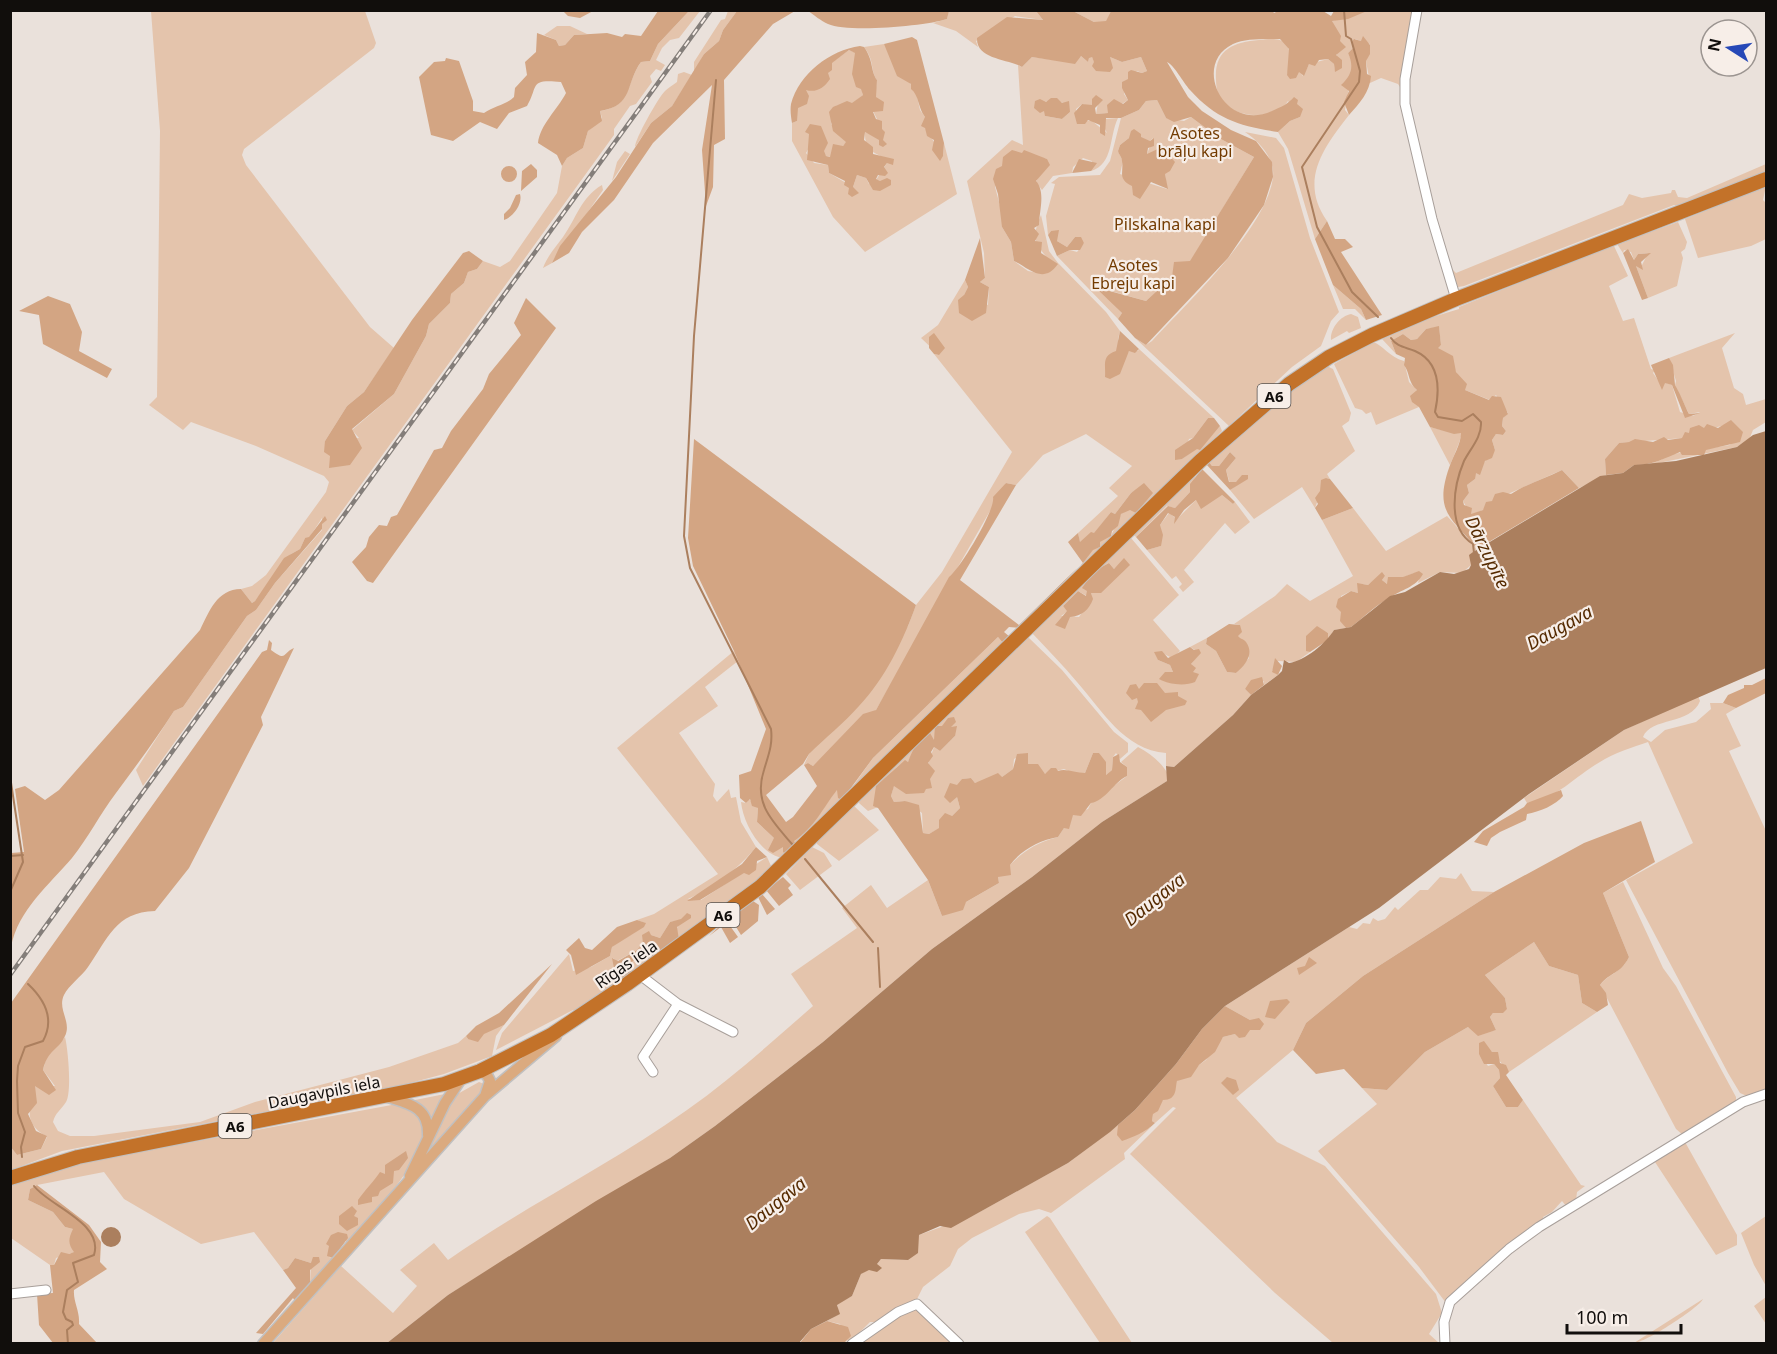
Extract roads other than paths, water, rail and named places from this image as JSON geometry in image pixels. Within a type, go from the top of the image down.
[{"type":"highway","name":"A6","points":[[1456,299],[1767,179]]},
{"type":"highway","name":"Rīgas iela","points":[[564,1027],[640,975],[752,893],[780,869],[1200,460],[1289,384],[1329,357],[1387,328],[1456,299]]},
{"type":"highway","name":"Daugavpils iela","points":[[10,1178],[78,1157],[388,1097],[461,1078],[480,1071],[564,1027]]},
{"type":"main road","name":"Rīgas iela","points":[[263,1344],[484,1096],[564,1027]]},
{"type":"main road","points":[[480,1071],[490,1082],[484,1096]]},
{"type":"main road","points":[[409,1179],[445,1102],[461,1078]]},
{"type":"main road","points":[[388,1097],[412,1104],[421,1110],[428,1124],[427,1139]]},
{"type":"street","points":[[1417,10],[1405,79],[1405,104],[1432,219],[1456,299]]},
{"type":"street","points":[[640,975],[678,1004],[733,1032]]},
{"type":"street","points":[[653,1072],[644,1057],[678,1004]]},
{"type":"street","points":[[1445,1344],[1444,1322],[1450,1302],[1509,1249],[1547,1221],[1714,1119],[1743,1102],[1767,1094]]},
{"type":"street","points":[[10,1294],[46,1290]]},
{"type":"street","points":[[852,1344],[898,1312],[917,1304],[959,1344]]},
{"type":"water","name":"Daugava","points":[[1766,431],[1766,668],[1624,730],[1529,794],[1379,908],[1225,1006],[1202,1029],[1176,1064],[1135,1110],[1110,1132],[1068,1163],[951,1228],[940,1226],[919,1235],[918,1253],[908,1260],[881,1259],[877,1264],[882,1268],[877,1272],[869,1270],[861,1274],[852,1296],[837,1305],[840,1314],[811,1329],[799,1343],[387,1343],[448,1295],[596,1201],[670,1158],[715,1126],[823,1042],[932,949],[1032,877],[1102,822],[1167,781],[1166,766],[1174,767],[1233,715],[1251,695],[1278,675],[1282,671],[1284,660],[1289,663],[1295,662],[1308,655],[1320,646],[1334,630],[1351,627],[1390,596],[1405,592],[1440,572],[1454,574],[1469,569],[1471,565],[1469,555],[1473,552],[1600,476],[1623,473],[1634,465],[1676,461],[1737,447],[1753,435]]},
{"type":"water","points":[[111,1227],[118,1230],[121,1237],[118,1244],[111,1247],[104,1244],[101,1237],[104,1230]]},
{"type":"waterway","name":"Dārzupīte","points":[[1344,10],[1346,36],[1351,39],[1360,71],[1359,82],[1302,167],[1317,227],[1352,292],[1378,317]]},
{"type":"waterway","points":[[716,80],[694,336],[684,536],[690,568],[771,729],[771,745],[761,782],[761,792],[766,811],[792,844]]},
{"type":"waterway","name":"Dārzupīte","points":[[1391,338],[1399,345],[1423,356],[1434,369],[1438,394],[1435,412],[1438,417],[1462,421],[1473,414],[1481,422],[1478,438],[1460,471],[1455,494],[1456,518],[1459,528],[1473,544],[1474,553]]},
{"type":"waterway","points":[[10,515],[10,527]]},
{"type":"waterway","points":[[10,776],[23,862],[10,892]]},
{"type":"waterway","points":[[10,856],[23,855]]},
{"type":"waterway","points":[[805,859],[873,942]]},
{"type":"waterway","points":[[878,948],[880,987]]},
{"type":"waterway","points":[[22,1157],[21,1147],[25,1132],[18,1113],[18,1066],[25,1047],[43,1041],[48,1025],[43,1003],[28,984]]},
{"type":"waterway","points":[[34,1186],[83,1224],[95,1244],[94,1255],[73,1263],[78,1282],[67,1290],[63,1312],[66,1319],[73,1325],[67,1330],[68,1344]]},
{"type":"railway","points":[[10,975],[711,10]]},
{"type":"park label","name":"Asotes brāļu kapi","points":[[1195,142]]},
{"type":"park label","name":"Pilskalna kapi","points":[[1165,224]]},
{"type":"park label","name":"Asotes Ebreju kapi","points":[[1133,274]]}]
